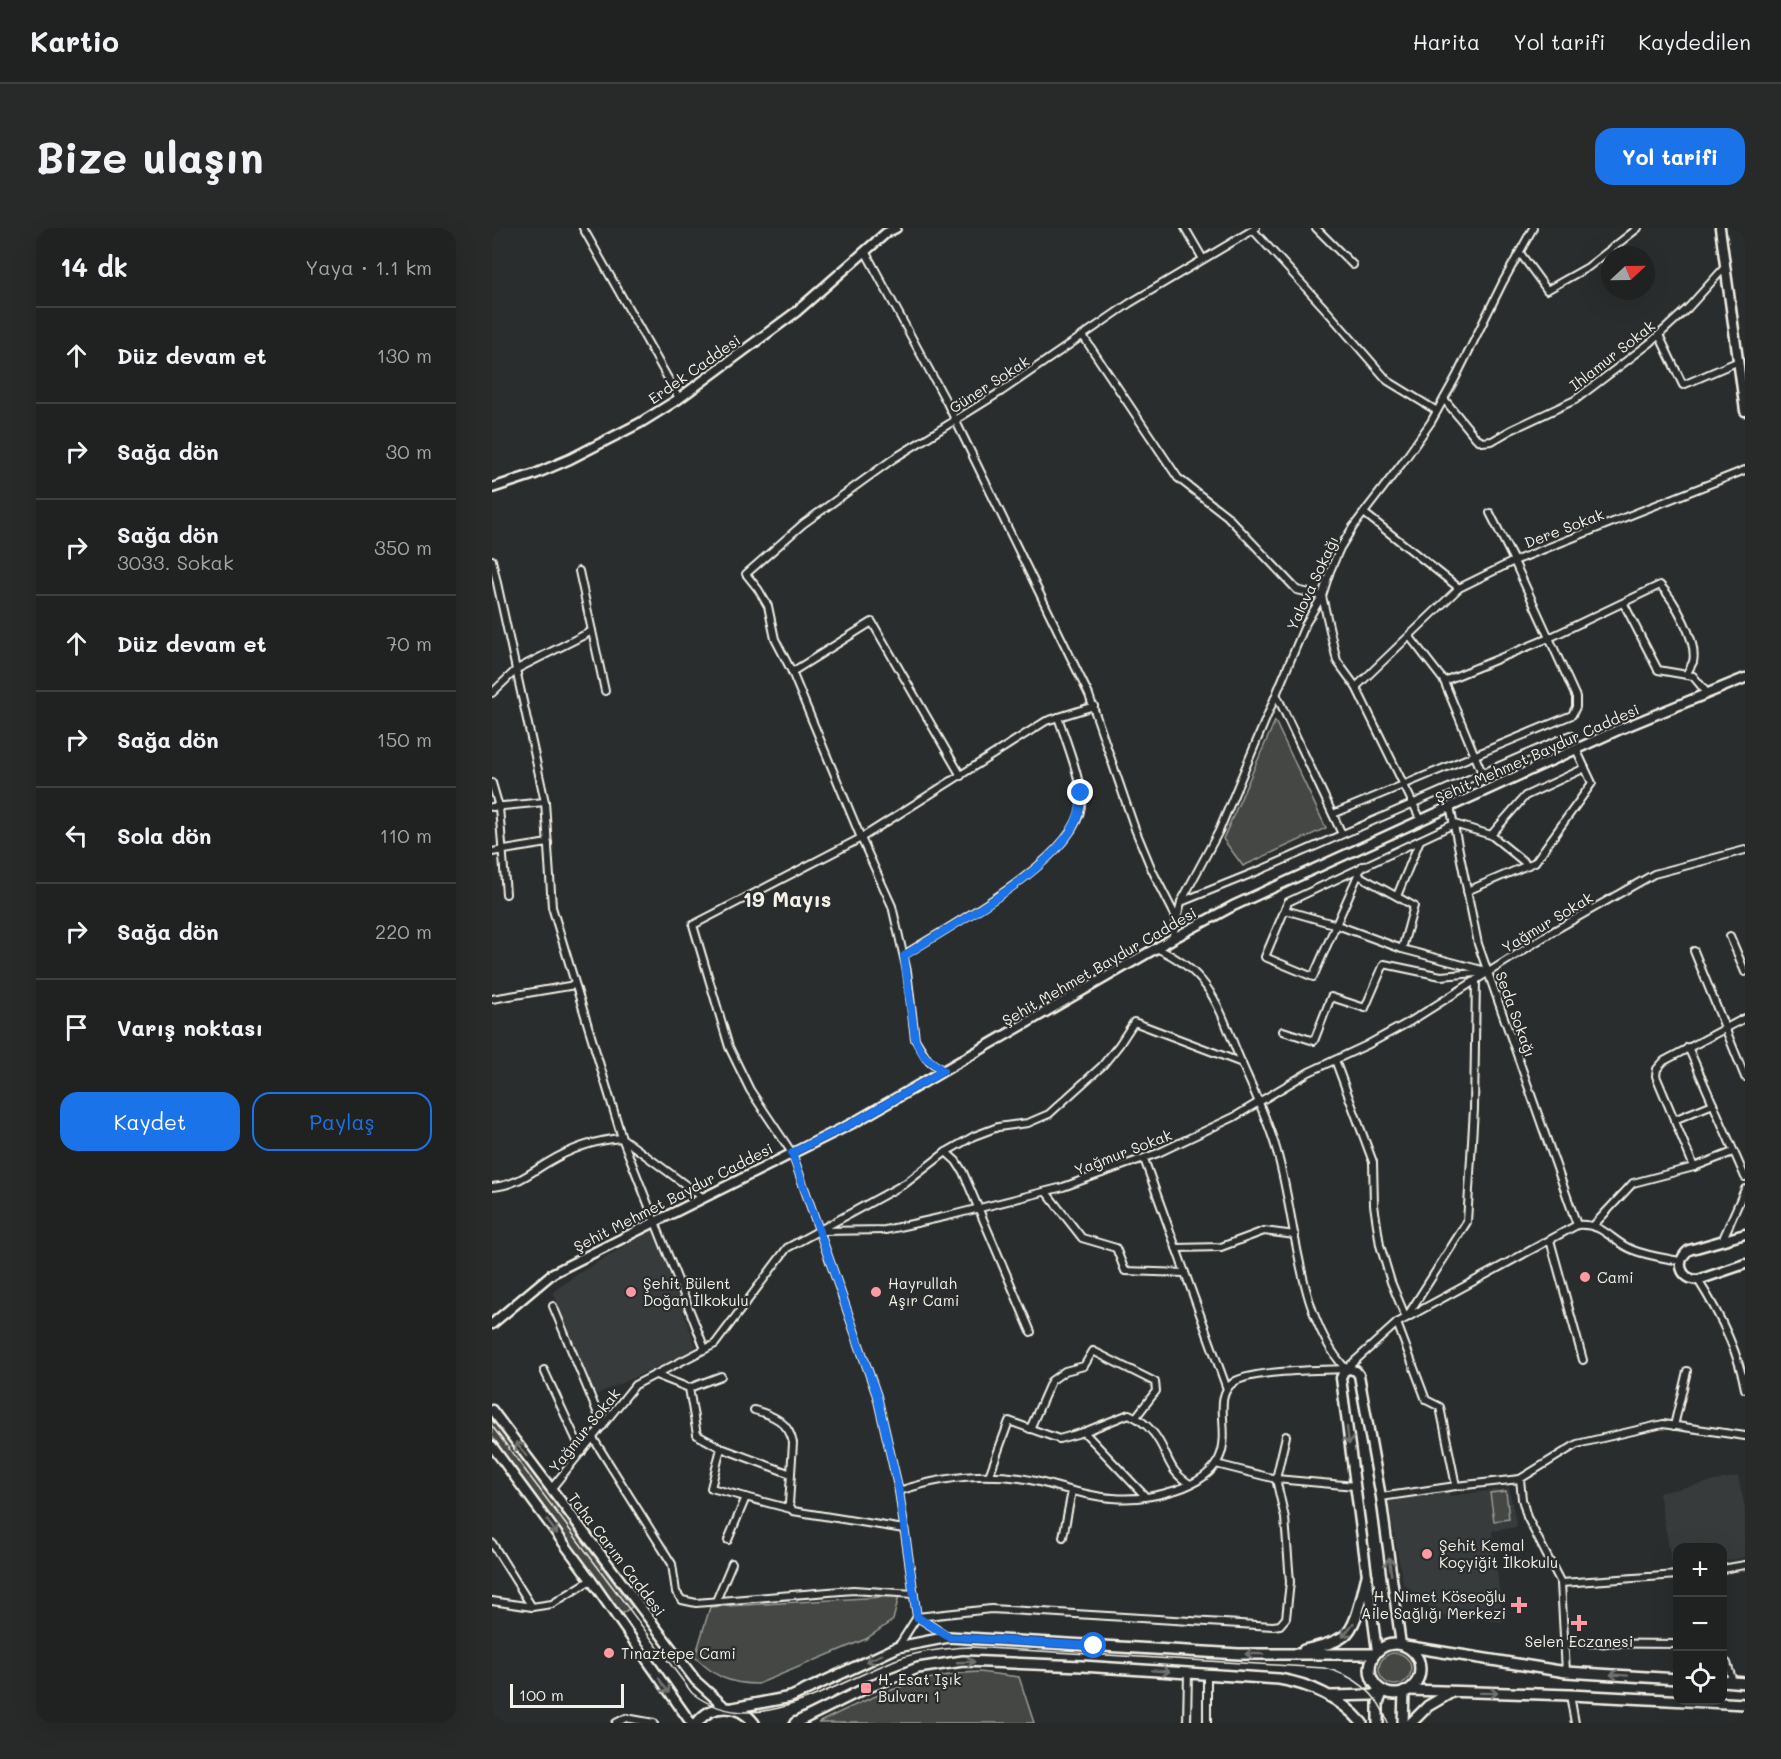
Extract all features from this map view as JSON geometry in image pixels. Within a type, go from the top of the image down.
[{"type":"main road","points":[[1290,1653],[1339,1640],[1347,1634],[1354,1623],[1367,1576]]},
{"type":"main road","points":[[697,1723],[708,1712],[790,1697],[898,1647],[949,1637],[1239,1654],[1376,1652],[1386,1646],[1403,1645],[1566,1672],[1673,1678]]},
{"type":"main road","points":[[1403,1645],[1415,1653],[1420,1664],[1419,1676],[1407,1691],[1403,1723]]},
{"type":"main road","points":[[1376,1652],[1371,1662],[1372,1680],[1382,1690],[1395,1694],[1407,1691],[1570,1695],[1745,1704]]},
{"type":"main road","points":[[795,1723],[866,1688],[918,1668],[963,1661],[1188,1672],[1289,1681],[1328,1696],[1343,1705],[1362,1723]]},
{"type":"main road","points":[[1727,1681],[1745,1683]]},
{"type":"main road","points":[[1328,1696],[1372,1695],[1382,1690]]},
{"type":"main road","points":[[1378,1723],[1378,1703],[1382,1690]]},
{"type":"main road","points":[[1411,1723],[1428,1706],[1452,1692]]},
{"type":"main road","points":[[729,1708],[744,1713],[754,1723]]},
{"type":"street","points":[[583,228],[679,399]]},
{"type":"street","name":"Erdek Caddesi","points":[[492,488],[535,474],[570,459],[640,423],[679,399],[796,312],[887,230],[896,228]]},
{"type":"street","points":[[1185,228],[1203,259]]},
{"type":"street","points":[[1316,228],[1353,265]]},
{"type":"street","name":"Yalova Sokağı","points":[[1172,939],[1180,903],[1219,831],[1306,623],[1322,596],[1329,571],[1340,548],[1437,411],[1533,228]]},
{"type":"street","points":[[1520,253],[1546,290],[1588,267],[1638,228]]},
{"type":"street","points":[[1720,228],[1745,411]]},
{"type":"street","points":[[1250,230],[1327,311],[1388,381],[1437,411]]},
{"type":"street","name":"Güner Sokak","points":[[792,672],[775,639],[768,606],[746,574],[785,538],[893,459],[1130,303],[1250,230]]},
{"type":"street","points":[[865,251],[955,420],[1094,706],[1135,829],[1152,870],[1176,917]]},
{"type":"street","name":"Ihlamur Sokak","points":[[1444,399],[1476,438],[1482,442],[1489,442],[1575,400],[1632,358],[1688,308],[1726,267]]},
{"type":"street","points":[[1659,335],[1683,385],[1739,361]]},
{"type":"street","points":[[1083,336],[1178,478],[1227,516],[1297,590],[1322,596],[1337,661],[1356,687],[1421,820]]},
{"type":"street","name":"Dere Sokak","points":[[1356,687],[1460,588],[1514,561],[1745,471]]},
{"type":"street","points":[[1364,513],[1460,588]]},
{"type":"street","points":[[1333,814],[1572,714],[1574,711],[1576,697],[1490,513]]},
{"type":"street","points":[[492,560],[545,802],[552,907],[622,1138],[705,1349]]},
{"type":"street","points":[[579,571],[605,692]]},
{"type":"street","points":[[1444,681],[1549,638],[1660,585],[1670,596],[1691,640],[1693,661],[1686,675]]},
{"type":"street","points":[[1624,604],[1658,670],[1693,676],[1707,693]]},
{"type":"street","points":[[943,1071],[924,1056],[915,1039],[904,956],[892,906],[792,672],[872,622],[961,776]]},
{"type":"street","points":[[492,692],[517,669],[592,631]]},
{"type":"street","points":[[1410,637],[1444,681],[1482,773]]},
{"type":"street","name":"Şehit Mehmet Baydur Caddesi","points":[[492,1323],[553,1273],[853,1123],[1155,948],[1233,906],[1576,749],[1745,678]]},
{"type":"street","points":[[1277,696],[1342,834]]},
{"type":"street","points":[[898,1647],[917,1617],[899,1491],[877,1396],[792,1153],[750,1090],[735,1062],[724,1033],[693,926],[861,838],[1046,721],[1094,706]]},
{"type":"street","points":[[904,956],[1008,889],[1049,858],[1071,831],[1081,809],[1081,793],[1058,717]]},
{"type":"street","points":[[1180,903],[1570,735]]},
{"type":"street","points":[[1467,891],[1535,862],[1592,783],[1576,749]]},
{"type":"street","points":[[1491,835],[1525,796],[1585,768]]},
{"type":"street","points":[[492,783],[503,850],[506,894]]},
{"type":"street","points":[[496,807],[545,802]]},
{"type":"street","name":"Seda Sokağı","points":[[1450,806],[1478,944],[1577,1225]]},
{"type":"street","points":[[1362,866],[1313,977],[1265,957],[1288,902],[1362,866],[1454,824],[1491,835],[1528,865]]},
{"type":"street","points":[[1396,896],[1421,839]]},
{"type":"street","points":[[492,852],[548,843]]},
{"type":"street","name":"Yağmur Sokak","points":[[551,1489],[635,1385],[715,1344],[787,1248],[821,1231],[885,1230],[1046,1192],[1144,1159],[1209,1129],[1309,1072],[1404,1025],[1557,929],[1654,873],[1745,850]]},
{"type":"street","points":[[1358,875],[1414,906],[1402,948]]},
{"type":"street","points":[[1285,910],[1402,948],[1488,972]]},
{"type":"street","points":[[1731,936],[1743,960],[1745,971]]},
{"type":"street","points":[[1155,948],[1183,963],[1198,977],[1216,1000],[1275,1145],[1316,1319],[1333,1355],[1346,1369]]},
{"type":"street","points":[[1694,951],[1745,1076]]},
{"type":"street","points":[[1282,1031],[1314,1041],[1331,997],[1365,1008],[1384,964],[1441,976],[1488,972]]},
{"type":"street","points":[[1406,1318],[1467,1222],[1475,1099],[1476,980]]},
{"type":"street","points":[[492,999],[575,985]]},
{"type":"street","points":[[1694,1167],[1657,1084],[1656,1072],[1664,1061],[1745,1018]]},
{"type":"street","points":[[821,1231],[906,1183],[946,1152],[982,1132],[998,1127],[1028,1124],[1049,1114],[1102,1066],[1134,1022],[1242,1063]]},
{"type":"street","points":[[1688,1047],[1745,1177]]},
{"type":"street","points":[[1335,1060],[1373,1162],[1374,1205],[1378,1235],[1391,1282],[1406,1318]]},
{"type":"street","points":[[1674,1120],[1713,1104]]},
{"type":"street","points":[[492,1187],[523,1179],[546,1163],[581,1146],[622,1138],[702,1197]]},
{"type":"street","points":[[946,1152],[960,1167],[1031,1332]]},
{"type":"street","points":[[1593,1226],[1633,1183],[1694,1167],[1733,1152]]},
{"type":"street","points":[[1144,1159],[1227,1389]]},
{"type":"street","points":[[1722,1241],[1745,1189]]},
{"type":"street","points":[[1046,1192],[1082,1238],[1116,1248],[1125,1271],[1185,1273]]},
{"type":"street","points":[[1376,1652],[1342,1373],[1397,1323],[1577,1225],[1593,1226],[1608,1232],[1635,1251],[1680,1261]]},
{"type":"street","points":[[1176,1248],[1221,1247],[1264,1231],[1295,1235]]},
{"type":"street","points":[[1745,1234],[1689,1250],[1680,1261],[1685,1275],[1698,1280],[1745,1264]]},
{"type":"street","points":[[1550,1240],[1583,1360]]},
{"type":"street","points":[[1698,1280],[1725,1329],[1737,1358],[1745,1389]]},
{"type":"street","points":[[553,1306],[603,1426]]},
{"type":"street","points":[[1397,1323],[1426,1400],[1440,1407],[1456,1486]]},
{"type":"street","points":[[1030,1429],[1051,1381],[1065,1371],[1084,1366],[1093,1351],[1155,1382],[1156,1391],[1136,1417]]},
{"type":"street","points":[[899,1491],[943,1479],[989,1476],[1021,1478],[1113,1499],[1172,1491],[1203,1477],[1216,1464],[1224,1444],[1223,1396],[1227,1389],[1238,1380],[1291,1371],[1354,1369],[1359,1375],[1381,1497],[1403,1645]]},
{"type":"street","points":[[544,1370],[582,1452]]},
{"type":"street","points":[[1674,1426],[1688,1371]]},
{"type":"street","points":[[656,1375],[689,1388],[721,1376]]},
{"type":"street","points":[[689,1388],[697,1435],[721,1448],[791,1474]]},
{"type":"street","name":"Taha Carım Caddesi","points":[[492,1410],[696,1681],[729,1708]]},
{"type":"street","points":[[754,1410],[777,1418],[789,1430],[793,1443],[789,1504],[791,1509]]},
{"type":"street","points":[[989,1476],[1009,1421],[1059,1439],[1084,1432],[1129,1414],[1136,1417],[1157,1437],[1174,1471],[1190,1484]]},
{"type":"street","points":[[1381,1497],[1520,1479],[1577,1444],[1663,1424],[1745,1436]]},
{"type":"street","points":[[1084,1432],[1145,1496]]},
{"type":"street","points":[[917,1617],[991,1609],[1280,1625],[1287,1615],[1290,1582],[1285,1518],[1276,1479],[1286,1436]]},
{"type":"street","points":[[593,1438],[672,1564],[676,1592],[680,1598],[692,1603],[853,1590],[914,1594]]},
{"type":"street","points":[[492,1446],[591,1580],[691,1723]]},
{"type":"street","points":[[721,1448],[711,1488],[795,1512],[904,1529]]},
{"type":"street","points":[[1216,1464],[1276,1479],[1355,1486]]},
{"type":"street","points":[[1520,1479],[1527,1517],[1562,1583],[1566,1672]]},
{"type":"street","points":[[1063,1537],[1072,1491]]},
{"type":"street","points":[[728,1540],[746,1497]]},
{"type":"street","points":[[492,1543],[532,1607]]},
{"type":"street","points":[[716,1601],[732,1563]]},
{"type":"street","points":[[1727,1568],[1745,1565]]},
{"type":"street","points":[[1562,1583],[1673,1575]]},
{"type":"street","points":[[492,1601],[532,1607],[552,1604],[591,1580]]},
{"type":"street","points":[[917,1617],[949,1637]]},
{"type":"street","points":[[1565,1643],[1673,1644]]},
{"type":"street","points":[[1727,1663],[1733,1682]]},
{"type":"street","points":[[1187,1723],[1188,1672]]},
{"type":"street","points":[[1207,1674],[1207,1723]]},
{"type":"street","points":[[1570,1695],[1575,1723]]},
{"type":"street","points":[[626,1718],[643,1723]]},
{"type":"street","points":[[615,1723],[626,1718],[654,1723]]},
{"type":"shaded area","points":[[1275,721],[1326,828],[1243,866],[1223,839]]},
{"type":"shaded area","points":[[653,1229],[697,1349],[595,1395],[553,1292],[576,1275]]},
{"type":"shaded area","points":[[492,1419],[632,1607],[621,1614],[492,1436]]},
{"type":"shaded area","points":[[1738,1476],[1745,1508],[1745,1557],[1727,1561],[1727,1543],[1673,1543],[1673,1570],[1659,1493]]},
{"type":"shaded area","points":[[1509,1488],[1517,1527],[1492,1531],[1503,1622],[1437,1615],[1403,1583],[1388,1502],[1449,1490],[1450,1496]]},
{"type":"shaded area","points":[[1506,1491],[1509,1519],[1494,1521],[1490,1493]]},
{"type":"shaded area","points":[[899,1596],[893,1620],[866,1639],[758,1684],[739,1683],[724,1678],[709,1670],[695,1657],[710,1607]]},
{"type":"shaded area","points":[[1395,1653],[1406,1658],[1411,1669],[1406,1680],[1395,1685],[1384,1680],[1379,1669],[1384,1658]]},
{"type":"shaded area","points":[[979,1672],[1019,1677],[1034,1723],[818,1723],[896,1688],[937,1677]]},
{"type":"tram line","points":[[492,1426],[692,1693],[722,1708],[738,1712],[770,1710],[803,1701],[885,1664],[913,1654],[971,1647],[1324,1668],[1345,1675],[1364,1687],[1378,1703],[1388,1723]]},
{"type":"place","name":"Cami","points":[[1585,1277]]},
{"type":"place","name":"Şehit Bülent Doğan İlkokulu","points":[[631,1292]]},
{"type":"place","name":"Hayrullah Aşır Cami","points":[[876,1292]]},
{"type":"place","name":"Şehit Kemal Koçyiğit İlkokulu","points":[[1427,1554]]},
{"type":"place","name":"H. Nimet Köseoğlu Aile Sağlığı Merkezi","points":[[1519,1605]]},
{"type":"place","name":"Selen Eczanesi","points":[[1579,1623]]},
{"type":"place","name":"Tınaztepe Cami","points":[[609,1653]]},
{"type":"place","name":"H. Esat Işık Bulvarı 1","points":[[866,1688]]},
{"type":"district","name":"19 Mayıs","points":[[787,898]]},
{"type":"route","points":[[1081,793],[1081,809],[1071,831],[1049,858],[1008,889],[904,956],[910,992],[913,1034],[924,1056],[943,1071],[853,1123],[792,1153],[877,1396],[899,1491],[917,1617],[949,1637],[1094,1646]]}]
